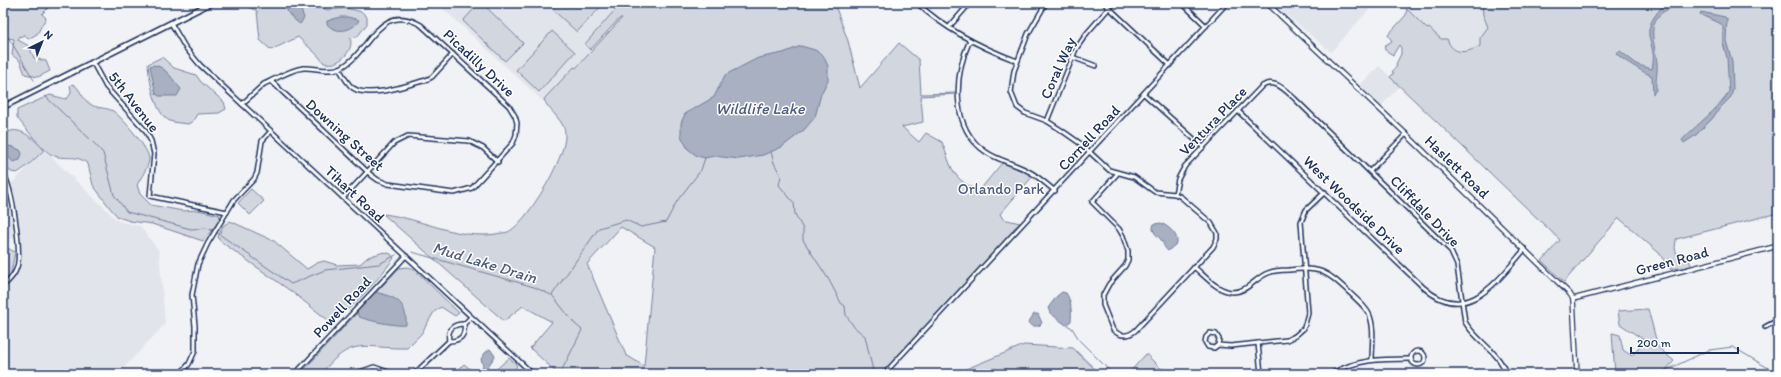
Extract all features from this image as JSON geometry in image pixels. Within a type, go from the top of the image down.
[{"type":"main road","points":[[3,107],[94,63],[211,3]]},
{"type":"street","points":[[917,3],[934,17],[970,40],[993,52],[1017,61]]},
{"type":"street","points":[[950,26],[970,3]]},
{"type":"street","points":[[1046,3],[1033,23],[1017,61],[1011,87],[1014,103],[1025,113],[1047,121],[1073,138],[1109,170],[1117,174],[1134,177],[1155,192],[1175,194],[1184,198],[1211,224],[1217,233],[1215,244],[1133,333],[1124,336],[1113,330],[1103,305],[1102,295],[1109,284],[1125,266],[1128,260],[1128,251],[1124,236],[1119,229],[1092,201],[1117,174]]},
{"type":"street","points":[[1104,3],[1170,65]]},
{"type":"street","points":[[1182,3],[1206,26]]},
{"type":"street","name":"Cornell Road","points":[[884,374],[1055,191],[1227,3]]},
{"type":"street","name":"Haslett Road","points":[[1267,3],[1525,249],[1564,287],[1573,299]]},
{"type":"street","name":"Coral Way","points":[[1047,121],[1072,57],[1087,33],[1109,8]]},
{"type":"street","name":"Picadilly Drive","points":[[339,68],[349,61],[378,26],[388,19],[400,17],[411,19],[421,24],[509,106],[515,116],[517,127],[515,139],[498,162]]},
{"type":"street","name":"Tihart Road","points":[[171,23],[185,47],[196,61],[533,374]]},
{"type":"street","points":[[970,40],[961,66],[958,86],[961,113],[969,133],[978,146],[986,153],[1028,171],[1055,191]]},
{"type":"street","points":[[242,104],[258,88],[294,70],[302,68],[331,70],[339,68],[353,88],[366,93],[377,92],[426,80],[453,54]]},
{"type":"street","points":[[1072,57],[1096,66]]},
{"type":"street","name":"5th Avenue","points":[[94,63],[104,85],[145,130],[151,141],[154,159],[150,196],[227,212]]},
{"type":"street","name":"Downing Street","points":[[271,81],[367,172],[378,180],[388,184],[458,193],[475,186],[498,162]]},
{"type":"street","name":"Ventura Place","points":[[1175,194],[1181,172],[1261,87],[1267,83],[1274,83],[1284,89]]},
{"type":"street","name":"Cliffdale Drive","points":[[1284,89],[1450,250],[1457,265],[1463,314],[1469,329],[1498,358],[1506,374]]},
{"type":"street","points":[[1144,94],[1203,148]]},
{"type":"street","name":"West Woodside Drive","points":[[1238,111],[1427,290],[1441,299],[1462,301]]},
{"type":"street","points":[[180,374],[189,364],[194,351],[193,286],[198,264],[234,200],[254,179],[257,173],[262,141],[271,130]]},
{"type":"street","points":[[1370,172],[1406,134]]},
{"type":"street","points":[[344,198],[394,144],[402,138],[411,136],[469,141],[483,148],[498,162]]},
{"type":"street","points":[[3,173],[10,186],[19,261],[13,276],[3,286]]},
{"type":"street","points":[[1218,345],[1219,339],[1216,334],[1210,333],[1206,337],[1205,342],[1208,347],[1214,348],[1218,345],[1231,346],[1258,344],[1287,340],[1296,336],[1304,328],[1308,313],[1300,228],[1301,218],[1306,210],[1324,192]]},
{"type":"street","name":"Green Road","points":[[1573,299],[1778,246]]},
{"type":"street","points":[[1462,301],[1480,296],[1488,290],[1525,249]]},
{"type":"street","name":"Powell Road","points":[[295,374],[406,256]]},
{"type":"street","points":[[1194,267],[1219,288],[1232,292],[1247,288],[1267,273],[1304,268],[1316,269],[1329,275],[1366,310],[1371,320],[1372,360]]},
{"type":"street","points":[[1573,299],[1577,374]]},
{"type":"street","points":[[449,341],[449,332],[451,328],[455,325],[464,324],[471,317]]},
{"type":"street","points":[[1765,328],[1778,320]]},
{"type":"street","points":[[414,374],[449,341],[457,341],[461,338],[465,333],[464,324]]},
{"type":"street","points":[[1258,344],[1262,374]]},
{"type":"street","points":[[1418,351],[1423,354],[1425,359],[1423,364],[1417,366],[1412,363],[1410,359],[1413,353],[1418,351]]},
{"type":"street","points":[[1331,374],[1352,364],[1372,360],[1410,359]]},
{"type":"street","points":[[354,374],[374,367],[394,374]]},
{"type":"shaded area","points":[[437,3],[636,3],[544,102]]},
{"type":"shaded area","points":[[1283,3],[1375,3],[1331,52],[1278,8]]},
{"type":"shaded area","points":[[1397,3],[1489,3],[1498,30],[1470,61],[1460,63]]},
{"type":"shaded area","points":[[1379,66],[1400,86],[1381,106],[1360,85]]},
{"type":"shaded area","points":[[44,150],[118,221],[140,226],[159,251],[165,324],[118,374],[16,374],[3,362],[3,291],[18,273],[22,259],[12,183]]},
{"type":"shaded area","points":[[3,179],[6,186],[14,238],[3,240]]},
{"type":"green space","points":[[3,3],[53,3],[42,14],[46,18],[37,34],[28,39],[24,34],[21,37],[19,36],[18,40],[29,46],[34,58],[46,61],[50,71],[38,77],[25,74],[20,61],[12,55],[14,39],[3,37]]},
{"type":"green space","points":[[241,3],[310,3],[328,10],[346,8],[362,12],[367,17],[367,24],[357,37],[350,38],[351,46],[345,56],[334,63],[324,63],[298,37],[271,50],[260,40],[257,11]]},
{"type":"green space","points":[[479,3],[482,3],[523,43],[505,61],[463,21]]},
{"type":"green space","points":[[558,3],[604,3],[577,32],[552,9]]},
{"type":"green space","name":"Orlando Park","points":[[621,3],[824,3],[836,8],[848,41],[860,88],[899,43],[919,60],[921,94],[956,93],[921,96],[923,122],[902,127],[919,142],[926,133],[942,142],[954,172],[963,182],[979,191],[1002,163],[1015,167],[1033,176],[1000,214],[1003,219],[1020,223],[1013,229],[1015,231],[881,374],[650,374],[647,370],[649,374],[558,374],[530,348],[552,322],[523,306],[504,321],[383,214],[397,216],[467,234],[482,235],[508,232],[519,223],[531,209],[549,180],[561,155],[565,140],[564,128],[560,120],[544,99],[574,67],[576,68],[622,18],[620,18],[590,50],[585,44]],"holes":[[[621,227],[655,247],[644,366],[626,355],[587,264]]]},
{"type":"green space","points":[[1482,3],[1778,3],[1778,213],[1676,239],[1675,248],[1678,258],[1687,256],[1692,267],[1670,269],[1659,253],[1619,218],[1564,282],[1542,261],[1560,240],[1390,77],[1394,73],[1392,72],[1397,66],[1396,64],[1401,54],[1401,48],[1399,45],[1393,55],[1385,50],[1384,46],[1392,41],[1388,35],[1406,15],[1407,9],[1427,29],[1429,28],[1441,39],[1447,39],[1453,48],[1461,52],[1480,46],[1480,38],[1488,27],[1483,15]]},
{"type":"green space","points":[[552,31],[575,52],[539,92],[516,70]]},
{"type":"green space","points":[[162,57],[174,68],[196,75],[201,82],[224,102],[226,109],[219,113],[197,114],[193,121],[188,124],[172,122],[165,117],[160,112],[154,96],[148,64]]},
{"type":"green space","points":[[72,84],[77,87],[90,104],[113,111],[117,114],[141,142],[149,160],[137,185],[140,194],[151,205],[183,211],[198,210],[220,215],[219,221],[203,241],[152,224],[130,221],[118,217],[93,185],[88,164],[75,158],[57,157],[52,155],[44,149],[17,117],[17,110],[50,95],[66,99],[71,93],[70,86]]},
{"type":"green space","points":[[3,126],[8,132],[23,132],[44,150],[17,173],[11,172],[3,163]]},
{"type":"green space","points":[[251,189],[264,201],[250,215],[238,203]]},
{"type":"green space","points":[[230,221],[274,241],[307,269],[324,261],[337,265],[360,264],[368,257],[384,252],[391,254],[394,258],[382,274],[354,304],[335,318],[328,320],[292,292],[220,241],[218,237],[223,226]]},
{"type":"green space","points":[[3,246],[15,252],[11,273],[3,281],[3,264],[6,261],[3,256]]},
{"type":"green space","points":[[407,267],[414,269],[459,313],[455,316],[441,307],[434,312],[421,334],[407,348],[369,346],[350,349],[341,354],[321,374],[300,374],[399,268]]},
{"type":"green space","points":[[1648,309],[1658,347],[1674,361],[1662,374],[1615,374],[1612,333],[1620,335],[1623,350],[1632,356],[1644,340],[1620,324],[1618,311]]},
{"type":"green space","points":[[1024,345],[1073,348],[1100,374],[954,374]]},
{"type":"green space","points":[[1146,354],[1160,368],[1185,374],[1128,374]]},
{"type":"green space","points":[[509,358],[517,365],[513,374],[491,374]]},
{"type":"green space","points":[[464,364],[474,372],[473,374],[454,374]]},
{"type":"water","points":[[286,3],[296,3],[300,7],[304,18],[300,24],[288,12]]},
{"type":"water","points":[[1661,3],[1676,3],[1659,15],[1654,23],[1653,40],[1657,66],[1656,90],[1653,94],[1652,76],[1632,65],[1616,53],[1620,51],[1638,65],[1652,69],[1653,51],[1649,32],[1650,25],[1654,17],[1662,7]]},
{"type":"water","points":[[1701,12],[1725,17],[1727,19],[1726,41],[1732,61],[1733,89],[1731,97],[1719,109],[1712,119],[1696,135],[1684,143],[1682,140],[1722,102],[1729,91],[1727,58],[1723,43],[1723,26],[1700,14]]},
{"type":"water","points":[[340,17],[348,17],[359,20],[353,27],[344,30],[335,29],[327,24],[327,21]]},
{"type":"water","name":"Wildlife Lake","points":[[801,46],[815,50],[823,55],[828,66],[828,80],[821,94],[815,117],[804,130],[782,147],[763,155],[739,159],[714,156],[705,158],[697,156],[688,149],[681,136],[681,123],[685,114],[714,97],[725,75],[758,58],[783,53]]},
{"type":"water","points":[[154,65],[163,68],[181,89],[177,96],[159,96],[156,94],[150,66]]},
{"type":"water","points":[[10,146],[20,150],[22,153],[20,160],[13,162],[3,151]]},
{"type":"water","points":[[1161,223],[1172,231],[1177,240],[1177,243],[1168,251],[1153,229],[1154,224]]},
{"type":"water","points":[[375,292],[394,298],[402,305],[406,317],[406,325],[382,323],[358,316],[357,311]]},
{"type":"water","points":[[1062,292],[1066,293],[1071,306],[1071,321],[1066,325],[1050,313],[1048,308]]},
{"type":"water","points":[[1034,314],[1038,314],[1042,323],[1039,326],[1033,326],[1028,323]]},
{"type":"water","points":[[490,349],[495,356],[483,374],[478,374],[483,366],[481,359]]},
{"type":"waterway","name":"Mud Lake Drain","points":[[3,32],[10,40],[34,80]]},
{"type":"waterway","name":"Mud Lake Drain","points":[[45,96],[103,153],[114,195],[127,212],[191,229],[206,228],[213,230]]},
{"type":"waterway","points":[[771,152],[774,163],[781,176],[779,185],[794,203],[795,214],[803,229],[803,240],[829,280],[841,303],[845,306],[846,315],[854,327],[865,336],[873,371],[876,374]]},
{"type":"waterway","points":[[560,374],[582,330],[575,324],[552,295],[599,228],[626,220],[641,227],[666,222],[677,201],[701,170],[705,158]]},
{"type":"waterway","name":"Mud Lake Drain","points":[[216,232],[291,284],[325,270],[379,264],[396,255]]},
{"type":"waterway","name":"Mud Lake Drain","points":[[412,252],[534,287],[551,295]]},
{"type":"waterway","points":[[1067,325],[1072,328],[1080,341],[1113,374]]},
{"type":"waterway","points":[[1658,374],[1709,350],[1733,347],[1778,374]]},
{"type":"waterway","points":[[1133,374],[1138,370],[1147,374]]},
{"type":"waterway","points":[[1162,374],[1168,372],[1175,374]]}]
